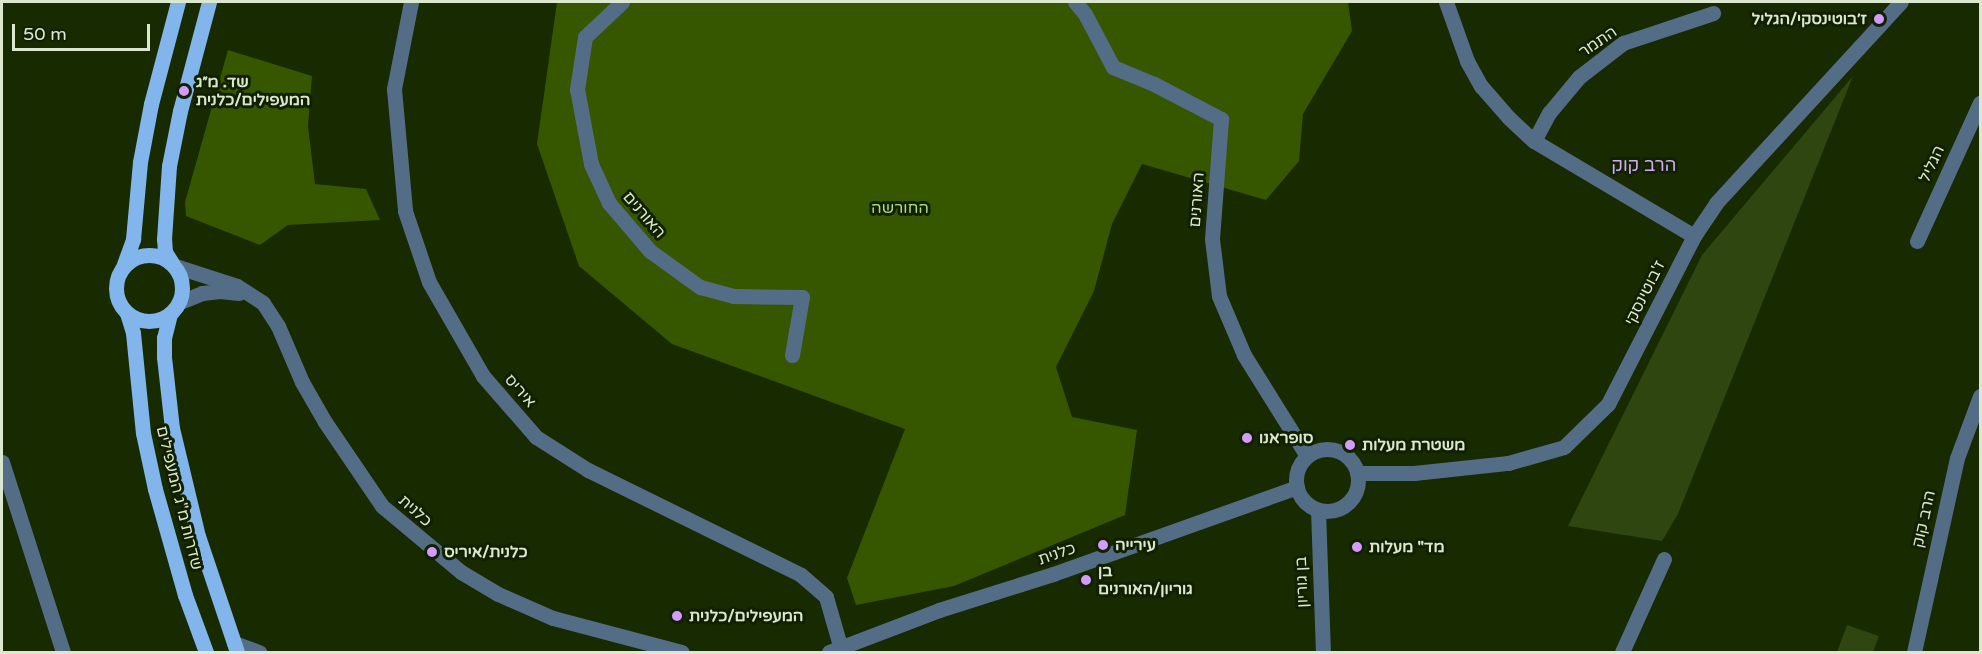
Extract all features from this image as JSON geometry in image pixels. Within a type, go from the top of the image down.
[{"type":"main road","points":[[178,2],[151,104],[140,162],[132,239],[118,275],[117,296],[127,313],[135,318],[153,321],[175,308],[183,283],[165,252],[169,166],[180,111],[209,2]]},
{"type":"main road","points":[[123,267],[141,255],[152,254],[173,264]]},
{"type":"main road","name":"שדרות מ\"ג המעפילים","points":[[175,308],[164,338],[172,428],[198,536],[235,648]]},
{"type":"main road","name":"שדרות מ\"ג המעפילים","points":[[127,313],[133,333],[141,413],[154,489],[184,595],[206,652]]},
{"type":"street","name":"איריס","points":[[411,2],[394,89],[405,211],[429,282],[483,376],[536,437],[588,470],[801,575],[826,597],[832,651]]},
{"type":"street","name":"האורנים","points":[[622,2],[585,37],[577,89],[591,164],[609,203],[650,251],[700,287],[734,296],[802,297],[792,355]]},
{"type":"street","name":"האורנים","points":[[1075,2],[1085,14],[1113,67],[1154,84],[1221,119],[1212,239],[1219,296],[1244,355],[1307,456]]},
{"type":"street","points":[[1446,2],[1467,61],[1481,86],[1509,118],[1534,141],[1694,236]]},
{"type":"street","name":"ז'בוטינסקי","points":[[1357,473],[1414,473],[1497,464],[1564,447],[1608,404],[1694,236],[1716,203],[1901,2]]},
{"type":"street","name":"התמר","points":[[1534,141],[1549,113],[1579,77],[1623,43],[1713,13]]},
{"type":"street","name":"הגליל","points":[[1917,241],[1980,103]]},
{"type":"street","name":"כלנית","points":[[173,264],[237,286],[263,303],[278,326],[302,382],[355,468],[382,506],[461,572],[498,594],[553,618],[682,652]]},
{"type":"street","points":[[175,308],[202,293],[220,291],[254,296]]},
{"type":"street","name":"הרב קוק","points":[[1914,652],[1957,458],[1980,396]]},
{"type":"street","points":[[1327,449],[1346,456],[1357,473],[1354,494],[1347,503],[1328,511],[1318,510],[1304,501],[1297,487],[1297,470],[1307,456],[1327,449]]},
{"type":"street","points":[[2,462],[63,652]]},
{"type":"street","name":"כלנית","points":[[832,651],[939,610],[1075,567],[1297,487]]},
{"type":"street","name":"בן גוריון","points":[[1318,510],[1323,652]]},
{"type":"street","points":[[1622,652],[1664,559]]},
{"type":"street","points":[[235,648],[259,652]]},
{"type":"green space","name":"החורשה","points":[[557,2],[1348,2],[1352,31],[1303,114],[1299,161],[1266,200],[1142,164],[1112,224],[1094,291],[1056,367],[1072,417],[1137,430],[1125,515],[954,586],[856,605],[847,578],[905,429],[672,344],[579,266],[537,144]]},
{"type":"green space","points":[[228,50],[312,76],[308,126],[315,184],[366,189],[380,220],[288,225],[260,245],[186,216],[185,202]]},
{"type":"green space","points":[[1853,76],[1678,514],[1662,541],[1568,526],[1702,255]]},
{"type":"green space","points":[[1847,625],[1879,636],[1873,652],[1837,652]]},
{"type":"place","name":"ז׳בוטינסקי/הגליל","points":[[1879,19]]},
{"type":"place","name":"שד. מ״ג המעפילים/כלנית","points":[[184,91]]},
{"type":"place","name":"סופראנו","points":[[1247,438]]},
{"type":"place","name":"משטרת מעלות","points":[[1350,445]]},
{"type":"place","name":"עירייה","points":[[1103,545]]},
{"type":"place","name":"מד\" מעלות","points":[[1357,547]]},
{"type":"place","name":"כלנית/איריס","points":[[432,552]]},
{"type":"place","name":"בן גוריון/האורנים","points":[[1086,580]]},
{"type":"place","name":"המעפילים/כלנית","points":[[677,616]]},
{"type":"district","name":"הרב קוק","points":[[1644,165]]}]
